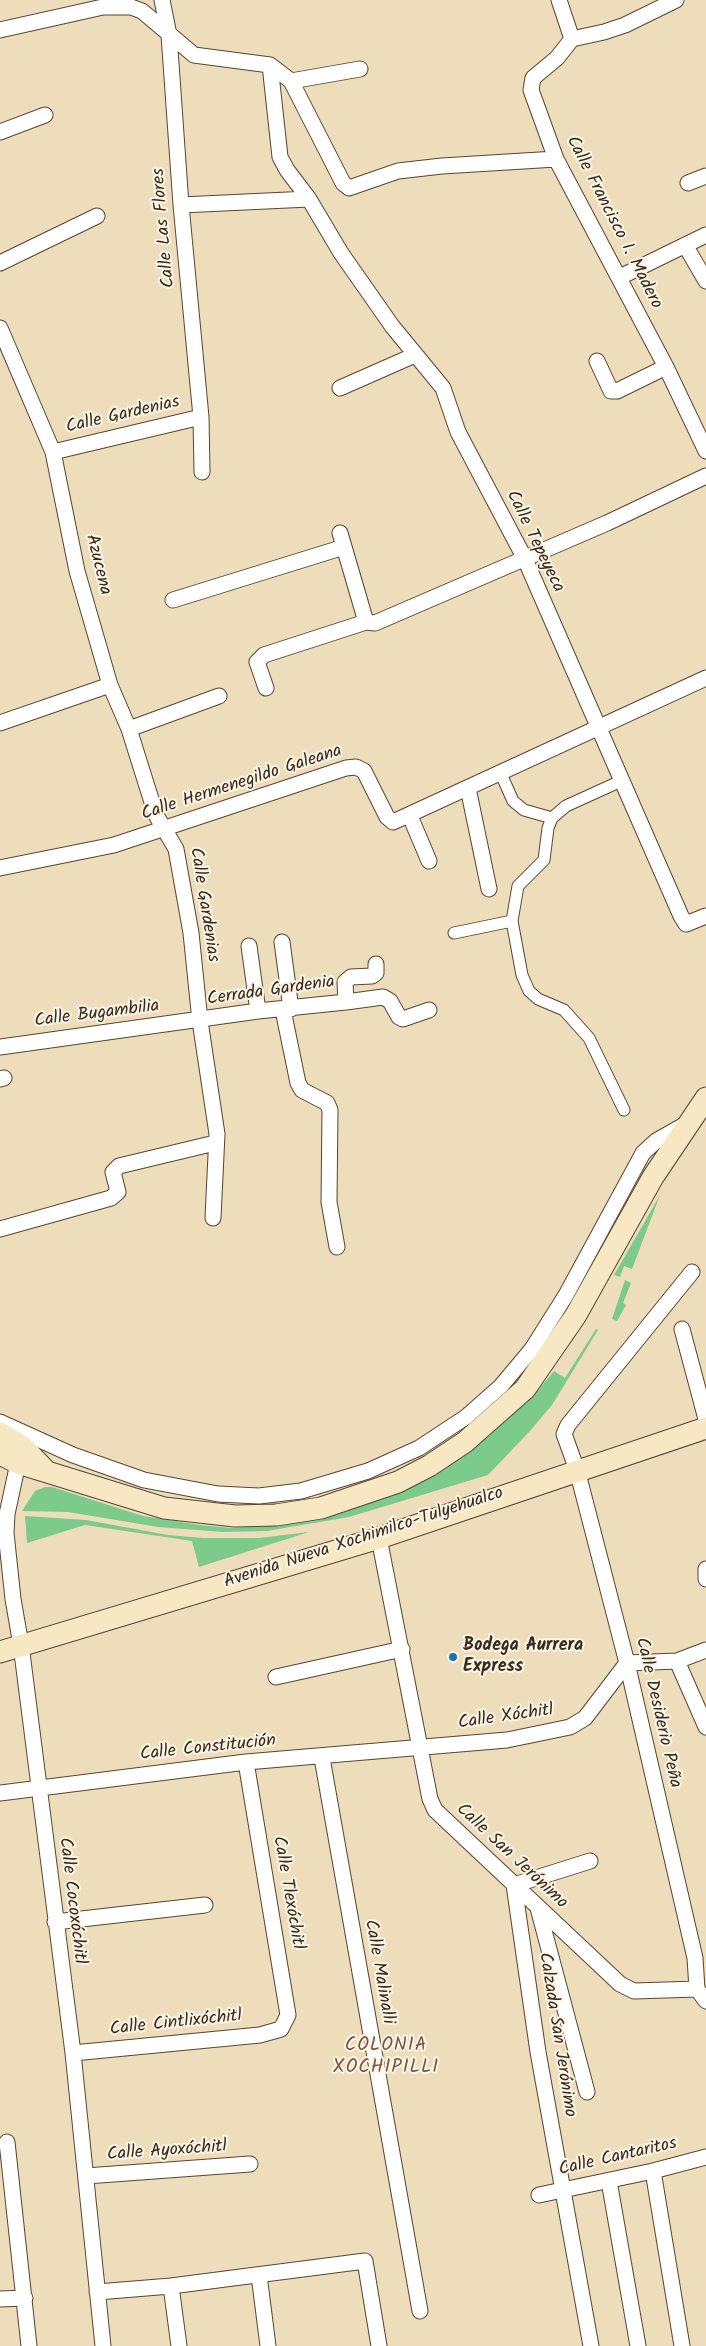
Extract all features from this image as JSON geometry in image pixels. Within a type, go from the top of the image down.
[{"type":"main road","points":[[9,1459],[107,1492],[164,1508],[204,1514],[256,1517],[298,1512],[344,1501],[398,1482],[429,1466],[465,1442],[525,1389],[576,1315],[653,1177],[706,1098]]},
{"type":"main road","name":"Avenida Nueva Xochimilco-Tulyehualco","points":[[0,1652],[379,1538],[706,1428]]},
{"type":"main road","points":[[0,1433],[23,1447],[47,1472]]},
{"type":"street","name":"Calle Las Flores","points":[[162,0],[169,35],[181,205],[201,417],[202,472]]},
{"type":"street","points":[[560,0],[572,39],[625,25],[676,0]]},
{"type":"street","points":[[0,30],[103,7],[130,7],[142,11],[194,55],[270,66],[291,81],[343,182],[349,188],[398,171],[442,166],[556,159]]},
{"type":"street","name":"Calle Francisco I. Madero","points":[[572,39],[556,58],[533,78],[530,90],[556,159],[620,277],[706,451]]},
{"type":"street","name":"Calle Tepeyeca","points":[[270,66],[280,157],[287,170],[309,199],[341,253],[415,355],[443,388],[458,432],[525,559],[597,729],[681,916],[686,924],[706,916]]},
{"type":"street","points":[[291,81],[360,69]]},
{"type":"street","points":[[0,129],[44,116]]},
{"type":"street","points":[[688,183],[706,176]]},
{"type":"street","points":[[181,205],[309,199]]},
{"type":"street","points":[[0,263],[97,216]]},
{"type":"street","points":[[620,277],[706,235]]},
{"type":"street","points":[[686,245],[706,281]]},
{"type":"street","name":"Azucena","points":[[0,328],[54,452],[78,571],[110,685]]},
{"type":"street","points":[[340,388],[415,355]]},
{"type":"street","points":[[597,361],[611,391],[618,390],[666,367]]},
{"type":"street","name":"Calle Gardenias","points":[[54,452],[201,417]]},
{"type":"street","points":[[266,688],[257,662],[264,655],[371,622],[525,559],[706,476]]},
{"type":"street","points":[[173,600],[342,540],[371,622]]},
{"type":"street","name":"Calle Hermenegildo Galeana","points":[[0,868],[114,846],[346,768],[356,767],[364,771],[390,821],[393,822],[410,816],[706,678]]},
{"type":"street","points":[[0,723],[110,685]]},
{"type":"street","name":"Calle Gardenias","points":[[110,685],[129,729],[156,815],[166,828],[176,849],[191,933],[200,1021],[217,1134],[215,1143],[213,1218]]},
{"type":"street","points":[[129,729],[219,696]]},
{"type":"street","points":[[501,774],[513,801],[524,810],[552,818]]},
{"type":"street","points":[[621,781],[566,806],[552,818],[548,828],[544,860],[518,886],[512,921],[522,975],[529,992],[538,999],[564,1010],[589,1038],[624,1110]]},
{"type":"street","points":[[468,788],[489,889]]},
{"type":"street","points":[[410,816],[429,861]]},
{"type":"street","points":[[454,933],[512,921]]},
{"type":"street","points":[[282,942],[287,1010],[298,1083],[302,1090],[327,1103],[330,1110],[329,1202],[337,1247]]},
{"type":"street","points":[[249,946],[258,1011]]},
{"type":"street","name":"Cerrada Gardenia","points":[[200,1021],[258,1011],[287,1010],[346,1002],[346,982],[351,977],[372,976],[376,973],[376,964]]},
{"type":"street","points":[[346,1002],[383,997],[390,1001],[399,1016],[403,1018],[429,1010]]},
{"type":"street","name":"Calle Bugambilia","points":[[0,1047],[200,1021]]},
{"type":"street","points":[[0,1422],[73,1455],[144,1480],[218,1494],[259,1496],[301,1491],[368,1471],[419,1448],[466,1417],[501,1386],[532,1349],[566,1295],[643,1153],[656,1141],[688,1123]]},
{"type":"street","points":[[0,1229],[111,1198],[118,1192],[113,1172],[119,1166],[215,1143]]},
{"type":"street","name":"Calle Desiderio Peña","points":[[692,1272],[568,1424],[564,1434],[577,1470],[701,1958],[702,1995]]},
{"type":"street","points":[[682,1330],[706,1419]]},
{"type":"street","name":"Calle Cocoxóchitl","points":[[9,1459],[7,1514],[3,1530],[21,1645],[73,2053],[103,2346]]},
{"type":"street","name":"Calle San Jerónimo","points":[[379,1538],[430,1799],[435,1810],[620,1984],[634,1991],[702,1995]]},
{"type":"street","points":[[706,1569],[706,1579]]},
{"type":"street","points":[[276,1677],[402,1650]]},
{"type":"street","points":[[627,1663],[677,1661],[706,1650]]},
{"type":"street","points":[[677,1661],[706,1727]]},
{"type":"street","name":"Calle Xóchitl","points":[[421,1747],[507,1740],[570,1727],[585,1718],[627,1663]]},
{"type":"street","name":"Calle Constitución","points":[[0,1793],[246,1762],[322,1758],[421,1747]]},
{"type":"street","name":"Calle Malinalli","points":[[322,1758],[420,2310]]},
{"type":"street","name":"Calle Tlexóchitl","points":[[246,1762],[288,2015],[281,2029]]},
{"type":"street","points":[[514,1885],[590,1861]]},
{"type":"street","name":"Calzada San Jerónimo","points":[[514,1885],[538,2052],[591,2346]]},
{"type":"street","points":[[55,1922],[204,1905]]},
{"type":"street","points":[[537,1907],[587,2092]]},
{"type":"street","name":"Calle Cintlixóchitl","points":[[73,2053],[260,2035],[281,2029]]},
{"type":"street","points":[[8,2142],[30,2346]]},
{"type":"street","name":"Calle Cantaritos","points":[[539,2195],[653,2172],[706,2157]]},
{"type":"street","name":"Calle Ayoxóchitl","points":[[86,2176],[250,2164]]},
{"type":"street","points":[[653,2172],[682,2346]]},
{"type":"street","points":[[610,2181],[638,2346]]},
{"type":"street","points":[[97,2292],[171,2286],[365,2260],[379,2346]]},
{"type":"street","points":[[259,2275],[268,2346]]},
{"type":"street","points":[[171,2286],[179,2346]]},
{"type":"street","points":[[0,2299],[25,2298]]},
{"type":"green space","points":[[660,1195],[632,1269],[624,1266],[620,1277],[614,1275]]},
{"type":"green space","points":[[625,1280],[631,1283],[623,1303],[626,1305],[617,1321],[612,1319]]},
{"type":"green space","points":[[596,1329],[598,1330],[552,1405],[488,1475],[349,1517],[267,1531],[223,1532],[158,1527],[68,1512],[22,1511],[35,1491],[45,1487],[52,1487],[143,1516],[231,1528],[264,1526],[306,1520],[347,1511],[381,1499],[428,1477],[488,1437],[539,1389],[554,1371],[565,1378]]},
{"type":"green space","points":[[25,1516],[86,1520],[168,1535],[203,1538],[259,1538],[309,1532],[199,1567],[192,1541],[85,1525],[27,1543]]},
{"type":"place","name":"Bodega Aurrera Express","points":[[453,1657]]},
{"type":"district","name":"COLONIA XOCHIPILLI","points":[[386,2058]]}]
